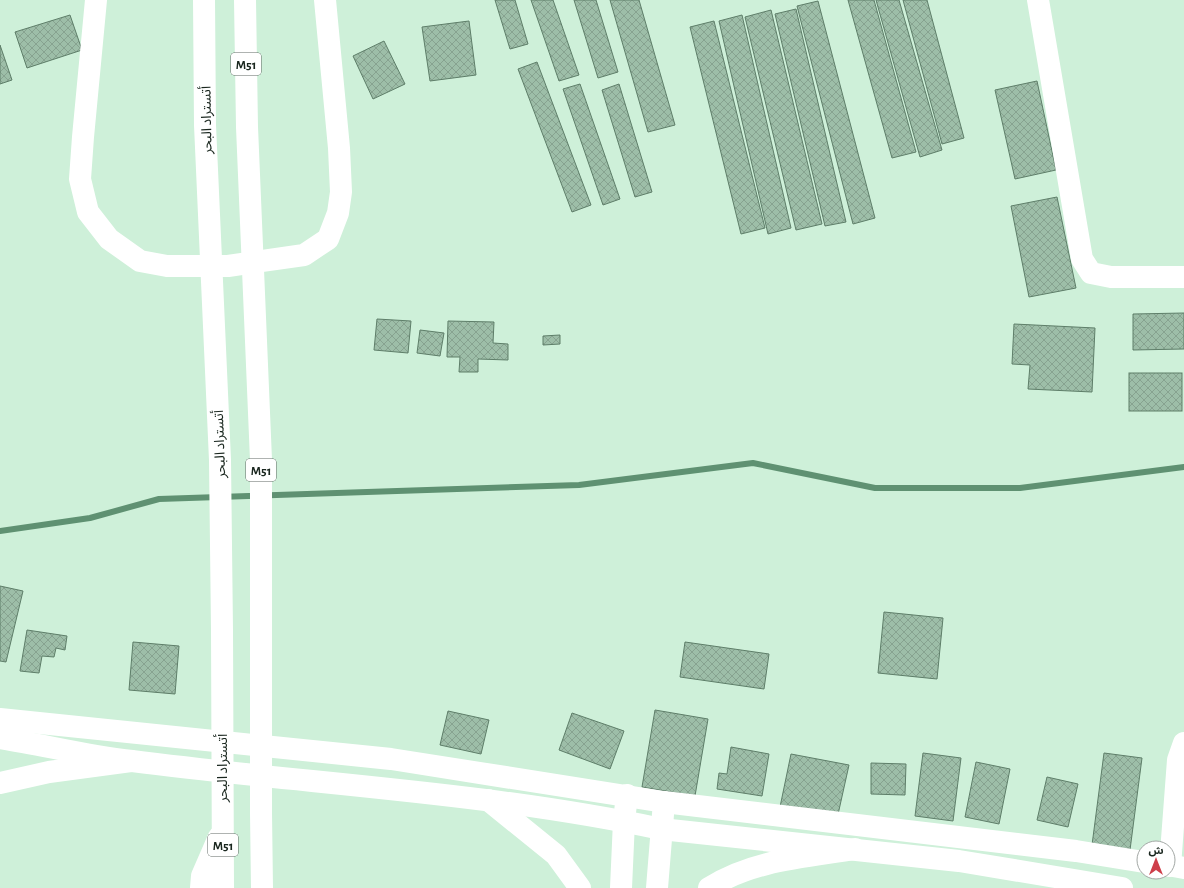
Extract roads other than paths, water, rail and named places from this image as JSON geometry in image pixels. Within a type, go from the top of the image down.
[{"type":"main road","points":[[96,0],[80,180],[88,212],[109,239],[140,261],[167,266],[228,266],[304,255],[328,238],[338,213],[341,192],[339,148],[325,0]]},
{"type":"main road","name":"أتستراد البحر","points":[[204,0],[205,125],[220,460],[223,888]]},
{"type":"main road","name":"M51","points":[[245,0],[247,127],[261,460],[262,888]]},
{"type":"main road","points":[[1038,0],[1082,258],[1091,273],[1111,277],[1184,277]]},
{"type":"main road","points":[[0,719],[391,759],[664,802],[1068,850],[1136,861]]},
{"type":"main road","points":[[0,738],[131,761],[488,800],[624,821],[661,829],[959,861],[1049,882],[1122,888]]},
{"type":"main road","points":[[1175,840],[1178,760],[1184,743]]},
{"type":"main road","points":[[0,783],[49,772],[131,761]]},
{"type":"main road","points":[[621,888],[624,821],[627,795]]},
{"type":"main road","points":[[488,800],[556,855],[580,888]]},
{"type":"main road","points":[[657,888],[664,802]]},
{"type":"main road","points":[[201,888],[202,876],[222,830]]},
{"type":"main road","points":[[709,888],[739,872],[774,862],[855,849]]},
{"type":"waterway","points":[[0,531],[90,518],[159,499],[579,485],[753,463],[875,488],[1020,488],[1184,467]]}]
